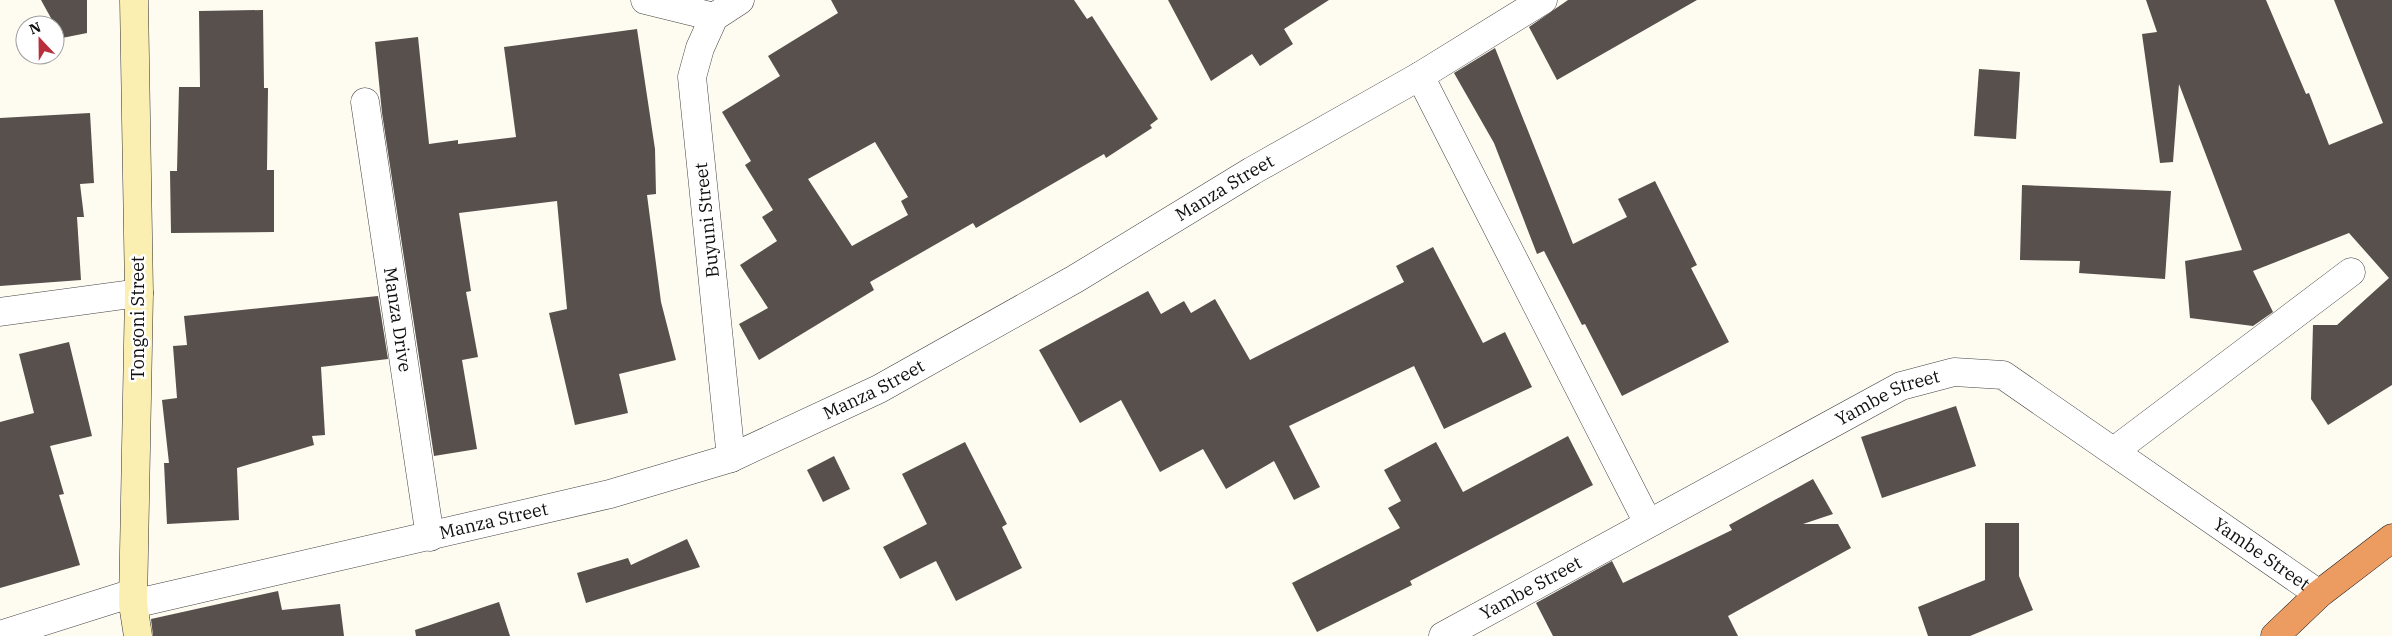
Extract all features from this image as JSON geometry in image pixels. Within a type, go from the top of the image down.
[{"type":"highway","points":[[2275,636],[2319,594],[2392,538]]},
{"type":"street","name":"Tongoni Street","points":[[134,0],[139,293],[133,599],[138,636]]},
{"type":"street","points":[[645,0],[714,17],[740,0]]},
{"type":"street","name":"Manza Street","points":[[0,635],[133,599],[430,538],[610,494],[731,458],[879,389],[1075,279],[1252,171],[1420,76],[1543,0]]},
{"type":"street","name":"Buyuni Street","points":[[714,17],[700,48],[692,77],[731,458]]},
{"type":"street","points":[[1420,76],[1648,523]]},
{"type":"street","name":"Manza Drive","points":[[365,102],[430,538]]},
{"type":"street","points":[[2114,451],[2351,272]]},
{"type":"street","points":[[0,312],[139,293]]},
{"type":"street","name":"Yambe Street","points":[[1443,636],[1901,386],[1954,372],[2004,374],[2319,594]]},
{"type":"building","points":[[41,0],[87,0],[87,33],[65,37],[65,15],[49,15]]},
{"type":"building","points":[[831,0],[1074,0],[1087,19],[1092,16],[1158,119],[1150,125],[1152,128],[1106,158],[1104,154],[976,228],[973,223],[870,282],[874,290],[759,360],[739,324],[768,308],[740,265],[777,241],[762,217],[773,210],[745,165],[751,161],[722,112],[780,76],[768,56],[838,13]],"holes":[[[875,142],[908,197],[901,201],[908,215],[852,246],[808,179]]]},
{"type":"building","points":[[1168,0],[1329,0],[1284,29],[1293,44],[1260,66],[1252,54],[1211,81]]},
{"type":"building","points":[[1568,0],[1697,0],[1557,80],[1529,27]]},
{"type":"building","points":[[2146,0],[2266,0],[2306,94],[2309,93],[2329,145],[2383,123],[2334,0],[2392,0],[2392,385],[2328,425],[2311,399],[2313,325],[2337,325],[2389,278],[2349,233],[2253,271],[2273,312],[2253,326],[2190,318],[2185,261],[2242,250],[2179,84],[2173,162],[2160,163],[2142,34],[2157,32]]},
{"type":"building","points":[[263,10],[264,88],[268,88],[267,170],[274,170],[274,232],[171,233],[170,171],[177,171],[179,87],[200,87],[199,11]]},
{"type":"building","points":[[637,29],[655,149],[656,194],[647,195],[661,302],[676,360],[619,374],[628,413],[575,425],[549,313],[567,309],[557,201],[459,213],[471,291],[466,292],[478,357],[462,360],[477,449],[434,456],[382,113],[375,42],[418,37],[429,144],[458,140],[458,144],[516,137],[504,47]]},
{"type":"building","points":[[1495,48],[1573,244],[1627,217],[1618,199],[1655,181],[1697,265],[1691,268],[1729,342],[1622,396],[1585,324],[1582,325],[1544,251],[1537,254],[1494,143],[1454,73]]},
{"type":"building","points":[[1979,69],[2020,72],[2016,139],[1974,136]]},
{"type":"building","points":[[90,113],[94,183],[80,184],[84,217],[77,217],[81,280],[0,286],[0,118]]},
{"type":"building","points":[[2022,185],[2171,191],[2165,279],[2079,273],[2080,261],[2020,260]]},
{"type":"building","points":[[1433,247],[1483,343],[1505,332],[1532,387],[1444,429],[1414,366],[1289,426],[1320,487],[1294,500],[1274,461],[1226,489],[1203,449],[1160,472],[1121,400],[1080,423],[1039,350],[1148,291],[1161,314],[1184,301],[1191,313],[1215,299],[1250,360],[1404,282],[1396,266]]},
{"type":"building","points":[[378,296],[388,359],[321,367],[325,435],[312,436],[314,445],[237,468],[239,520],[167,524],[164,463],[169,463],[162,400],[177,398],[173,346],[187,345],[184,316]]},
{"type":"building","points":[[69,342],[92,436],[50,446],[64,494],[59,495],[80,565],[0,588],[0,422],[34,413],[19,354]]},
{"type":"building","points":[[1956,406],[1976,466],[1882,498],[1861,437]]},
{"type":"building","points":[[1568,436],[1593,485],[1410,581],[1412,585],[1317,632],[1292,583],[1400,528],[1388,508],[1401,501],[1384,470],[1436,442],[1463,492]]},
{"type":"building","points":[[965,442],[1007,524],[1002,527],[1022,568],[956,601],[936,561],[900,579],[883,547],[927,524],[902,474]]},
{"type":"building","points":[[834,456],[850,489],[823,502],[807,470]]},
{"type":"building","points":[[1813,479],[1833,514],[1803,524],[1838,524],[1851,548],[1728,616],[1738,636],[1553,636],[1536,603],[1612,561],[1623,583],[1732,530],[1729,525]]},
{"type":"building","points":[[1985,523],[2019,523],[2019,576],[2033,610],[1970,636],[1928,636],[1918,607],[1985,580]]},
{"type":"building","points":[[687,539],[700,567],[586,603],[577,573],[628,558],[631,565]]},
{"type":"building","points":[[278,591],[282,610],[340,604],[344,636],[153,636],[151,619]]},
{"type":"building","points":[[499,602],[510,636],[416,636],[415,630]]}]
